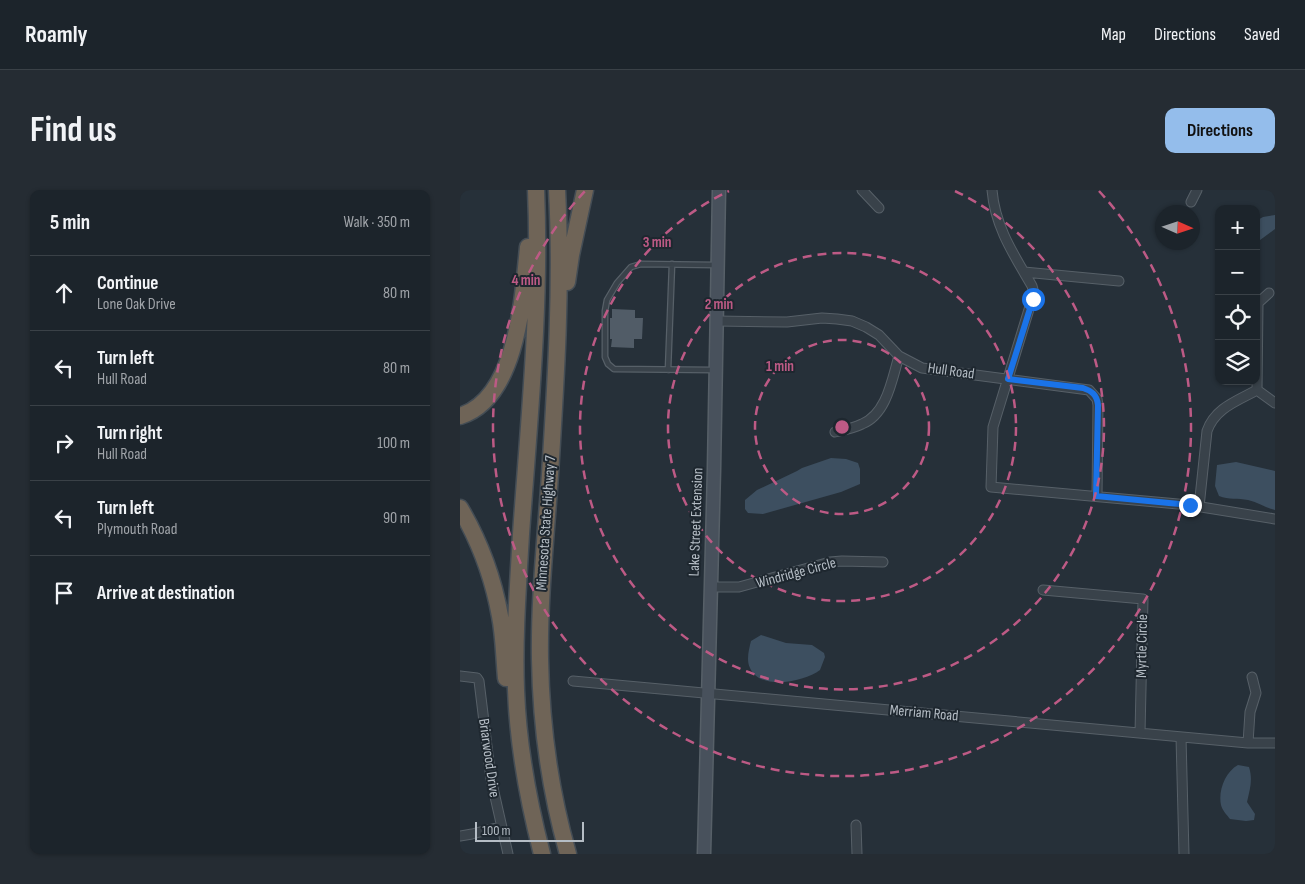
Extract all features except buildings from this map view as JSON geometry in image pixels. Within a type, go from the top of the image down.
[{"type":"highway","points":[[460,416],[476,408],[492,392],[504,370],[514,344],[523,297],[530,223],[530,190]]},
{"type":"highway","name":"Minnesota State Highway 7","points":[[536,190],[536,320],[515,646],[518,716],[523,761],[531,809],[542,854]]},
{"type":"highway","name":"Minnesota State Highway 7","points":[[557,190],[559,290],[554,409],[542,586],[540,658],[545,739],[556,804],[568,854]]},
{"type":"highway","points":[[554,409],[568,279],[585,190]]},
{"type":"highway","points":[[460,508],[482,551],[497,601],[501,618],[514,742],[531,809]]},
{"type":"highway","points":[[556,804],[573,854]]},
{"type":"street","name":"Lake Street Extension","points":[[704,854],[719,190]]},
{"type":"street","points":[[862,190],[879,208]]},
{"type":"street","points":[[992,190],[997,219],[1003,236],[1032,286],[1034,293],[993,427],[990,487],[1199,507],[1275,519]]},
{"type":"street","points":[[1191,202],[1197,190]]},
{"type":"street","points":[[1024,272],[1119,281]]},
{"type":"street","points":[[1257,390],[1258,303],[1269,293]]},
{"type":"street","name":"Hull Road","points":[[717,321],[787,322],[838,318],[866,327],[879,335],[900,356],[922,368],[1083,388],[1094,393],[1098,405],[1096,496]]},
{"type":"street","points":[[835,432],[864,424],[877,413],[885,399],[900,356]]},
{"type":"street","points":[[1257,390],[1275,403]]},
{"type":"street","points":[[1199,507],[1207,431],[1210,422],[1222,408],[1257,390]]},
{"type":"street","name":"Windridge Circle","points":[[711,587],[739,588],[830,562],[883,562]]},
{"type":"street","name":"Myrtle Circle","points":[[1043,590],[1143,600],[1140,733]]},
{"type":"street","name":"Briarwood Drive","points":[[460,676],[477,678],[479,681],[491,779],[500,826],[508,854]]},
{"type":"street","points":[[1248,743],[1250,712],[1256,693],[1252,677]]},
{"type":"street","name":"Merriam Road","points":[[573,681],[1275,744]]},
{"type":"street","points":[[1181,737],[1184,854]]},
{"type":"street","points":[[856,825],[858,854]]},
{"type":"street","points":[[460,836],[500,826]]},
{"type":"lane","points":[[716,370],[614,369],[608,364],[605,357],[605,311],[607,300],[631,267],[641,264],[718,265]]},
{"type":"lane","points":[[668,370],[672,264]]},
{"type":"water","points":[[1275,215],[1275,229],[1260,240],[1260,219]]},
{"type":"water","points":[[831,458],[846,459],[858,463],[860,484],[841,492],[763,514],[748,513],[745,509],[745,500],[757,490],[802,468]]},
{"type":"water","points":[[1236,462],[1275,471],[1275,510],[1248,500],[1219,496],[1215,486],[1217,465]]},
{"type":"water","points":[[761,635],[786,643],[812,645],[824,653],[825,657],[820,670],[793,681],[772,682],[763,680],[755,675],[750,668],[748,658],[751,641]]},
{"type":"water","points":[[1238,765],[1249,767],[1251,780],[1247,802],[1255,814],[1254,820],[1230,819],[1223,811],[1221,805],[1222,788],[1226,777]]},
{"type":"route","points":[[1033,299],[1008,379],[1083,388],[1094,393],[1098,405],[1096,496],[1190,505]]}]
